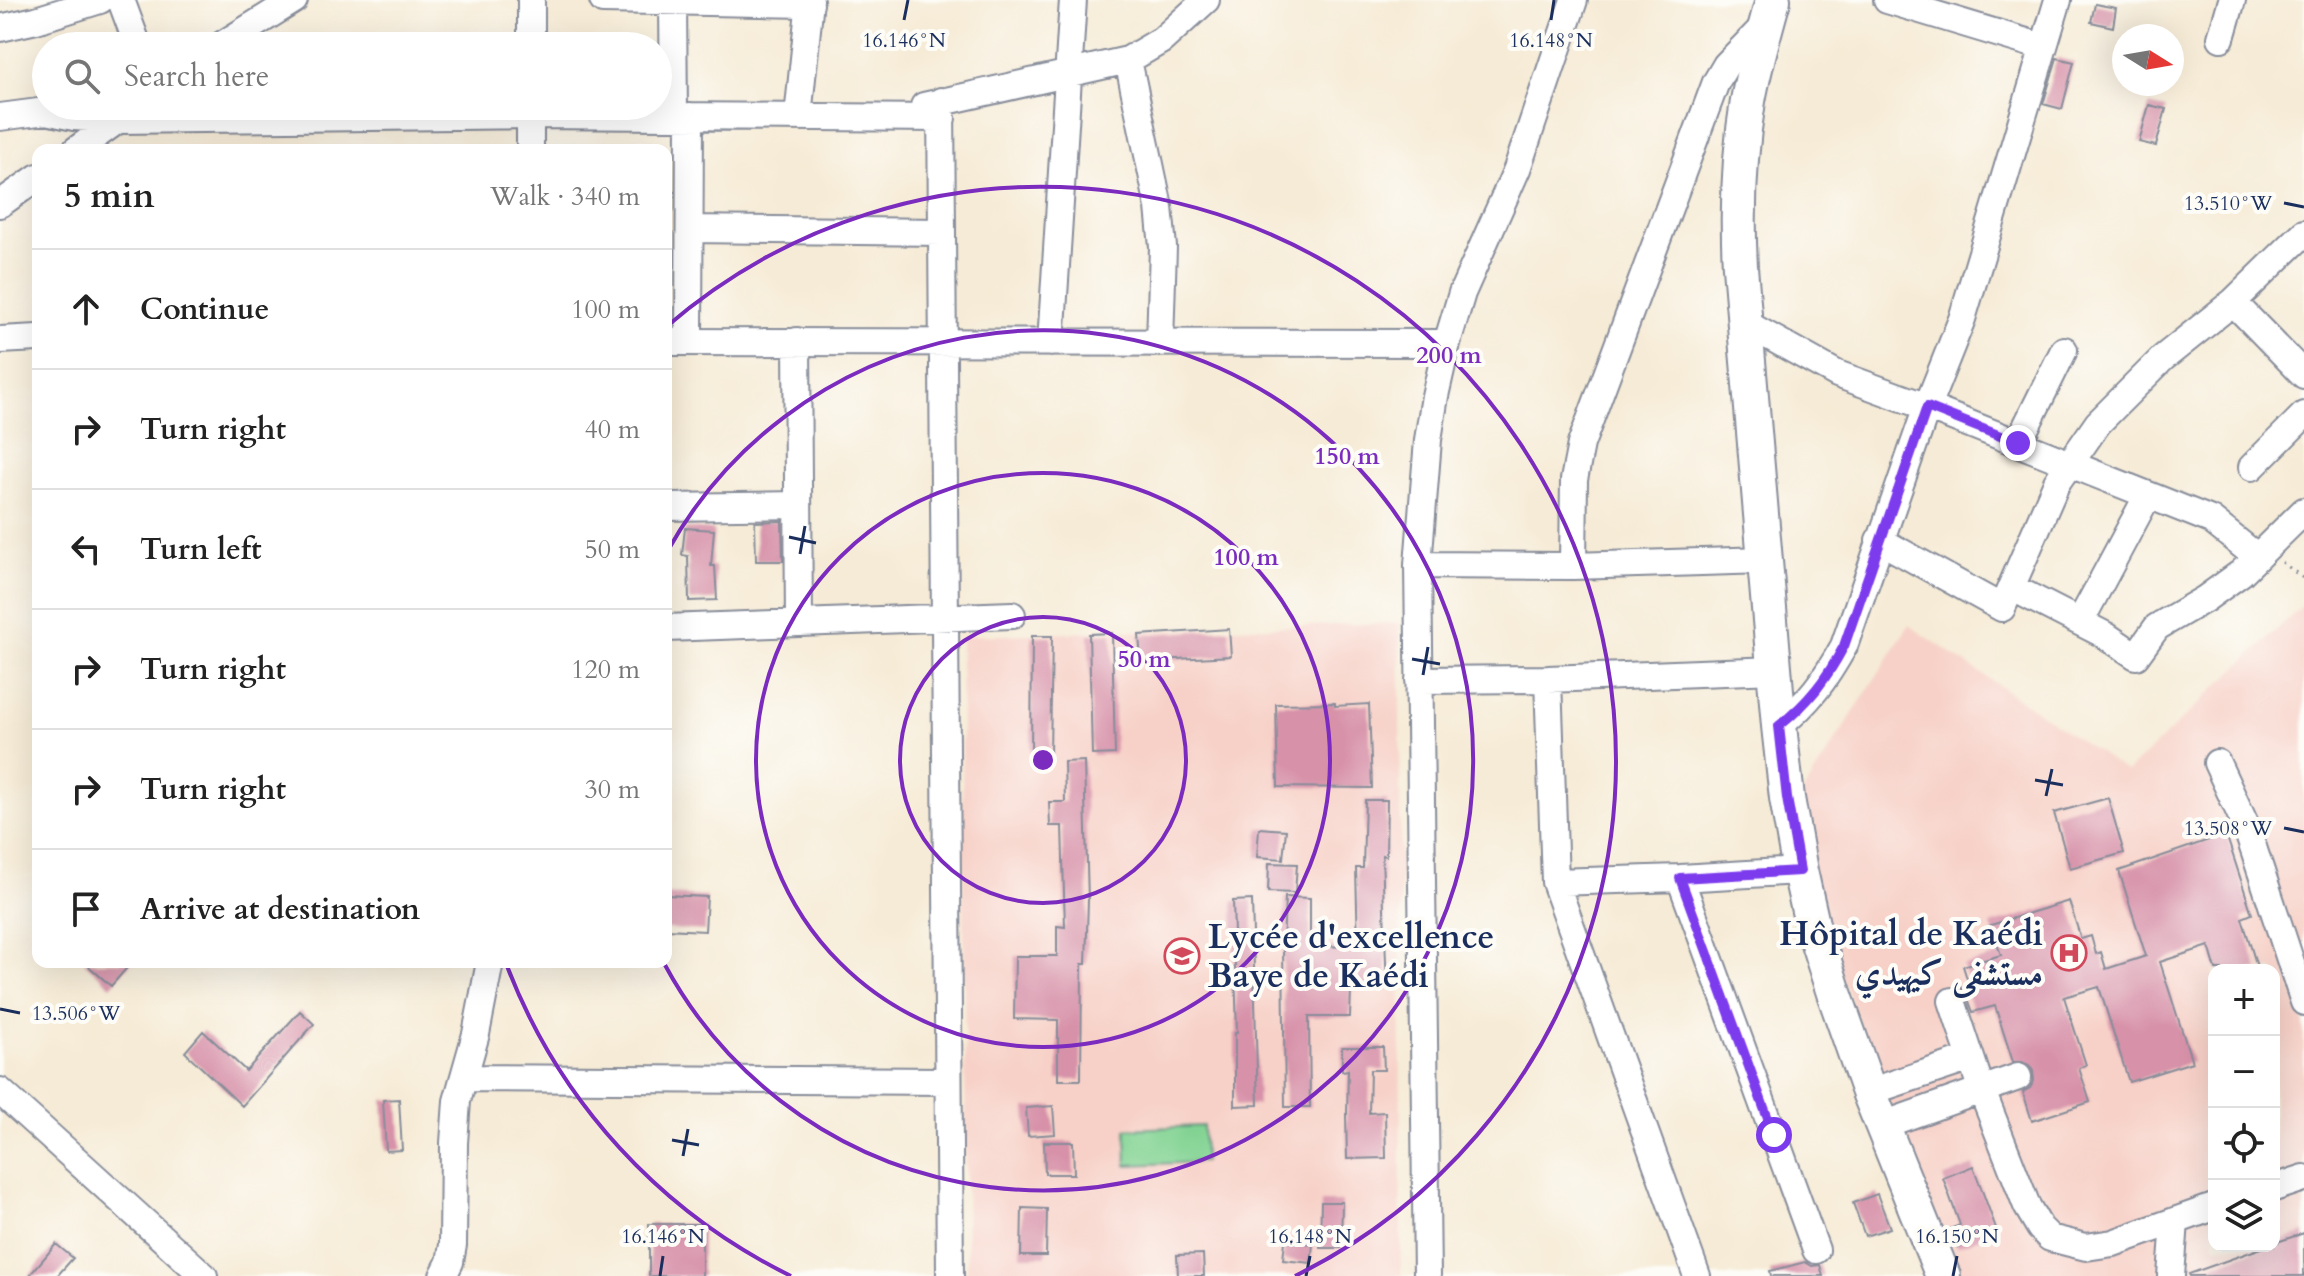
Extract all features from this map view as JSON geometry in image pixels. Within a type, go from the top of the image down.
[{"type":"main road","points":[[1770,11],[1743,135],[1737,219],[1787,798],[1812,924],[1869,1092],[1943,1276]]},
{"type":"street","points":[[0,28],[100,0]]},
{"type":"street","points":[[121,0],[133,32]]},
{"type":"street","points":[[531,0],[531,32]]},
{"type":"street","points":[[603,0],[810,2],[798,117]]},
{"type":"street","points":[[1051,343],[1073,0]]},
{"type":"street","points":[[672,116],[885,118],[941,110],[1068,72],[1128,60],[1162,40],[1206,0]]},
{"type":"street","points":[[1427,1276],[1418,565],[1428,440],[1447,343],[1462,293],[1517,169],[1574,0]]},
{"type":"street","points":[[1779,726],[1812,696],[1844,646],[1879,540],[1962,319],[2058,0]]},
{"type":"street","points":[[2221,38],[2232,0]]},
{"type":"street","points":[[673,1],[690,229],[678,342],[1447,343]]},
{"type":"street","points":[[241,32],[283,3]]},
{"type":"street","points":[[1903,3],[2043,47]]},
{"type":"street","points":[[1573,566],[1574,480],[1581,444],[1716,82],[1770,11]]},
{"type":"street","points":[[1128,60],[1161,218],[1160,343]]},
{"type":"street","points":[[941,110],[950,1276]]},
{"type":"street","points":[[0,117],[32,113]]},
{"type":"street","points":[[84,144],[117,120]]},
{"type":"street","points":[[530,120],[530,144]]},
{"type":"street","points":[[0,204],[32,181]]},
{"type":"street","points":[[690,229],[942,232]]},
{"type":"street","points":[[2006,598],[2057,482],[2098,423],[2163,358],[2233,302],[2304,233]]},
{"type":"street","points":[[2233,302],[2304,375]]},
{"type":"street","points":[[1745,323],[1837,374],[2211,520],[2257,557]]},
{"type":"street","points":[[0,340],[32,338]]},
{"type":"street","points":[[797,341],[799,623]]},
{"type":"street","points":[[2018,443],[2064,350]]},
{"type":"street","points":[[2252,467],[2304,415]]},
{"type":"street","points":[[2080,622],[2148,495]]},
{"type":"street","points":[[672,507],[798,505]]},
{"type":"street","points":[[1879,540],[2006,598],[2080,622],[2136,656],[2157,627],[2205,599],[2241,573],[2304,511]]},
{"type":"street","points":[[1418,565],[1573,566],[1766,560]]},
{"type":"street","points":[[672,628],[1012,615]]},
{"type":"street","points":[[1419,680],[1548,679],[1775,670]]},
{"type":"street","points":[[1548,679],[1555,882],[1697,1276]]},
{"type":"street","points":[[2217,763],[2246,826],[2304,1002]]},
{"type":"street","points":[[1555,882],[1800,871]]},
{"type":"street","points":[[1680,878],[1816,1250]]},
{"type":"street","points":[[443,1276],[453,1245],[457,1101],[476,1034],[489,968]]},
{"type":"street","points":[[1952,1001],[1982,1091],[2027,1206],[2050,1238],[2086,1247],[2113,1243],[2208,1209]]},
{"type":"street","points":[[1869,1092],[1971,1058]]},
{"type":"street","points":[[1883,1125],[2018,1077]]},
{"type":"street","points":[[464,1078],[948,1081]]},
{"type":"street","points":[[0,1091],[204,1276]]},
{"type":"street","points":[[2280,1186],[2304,1178]]},
{"type":"street","points":[[2171,1276],[2175,1221]]},
{"type":"shaded area","name":"Hôpital de Kaédi مستشفى كيهيدي","points":[[2304,604],[2304,1276],[1952,1276],[1827,936],[1796,803],[1909,625],[2127,772]]},
{"type":"shaded area","name":"Lycée d'excellence Baye de Kaédi","points":[[1400,623],[1401,1276],[967,1276],[961,636]]},
{"type":"green space","points":[[1203,1126],[1204,1162],[1127,1165],[1126,1129]]},
{"type":"building","points":[[2095,4],[2116,8],[2112,27],[2091,22]]},
{"type":"building","points":[[2057,58],[2074,62],[2062,109],[2043,104]]},
{"type":"building","points":[[2149,105],[2166,109],[2156,146],[2139,142]]},
{"type":"building","points":[[782,521],[783,561],[756,561],[755,522]]},
{"type":"building","points":[[685,528],[714,530],[711,566],[715,566],[717,600],[689,601],[688,556],[682,555]]},
{"type":"building","points":[[1229,629],[1231,656],[1141,661],[1139,635]]},
{"type":"building","points":[[1112,633],[1115,754],[1092,755],[1089,634]]},
{"type":"building","points":[[1032,636],[1052,636],[1050,754],[1031,754]]},
{"type":"building","points":[[1335,703],[1335,706],[1369,704],[1372,788],[1278,787],[1276,704]]},
{"type":"building","points":[[1084,761],[1088,900],[1086,964],[1082,964],[1081,1080],[1058,1080],[1058,1020],[1014,1019],[1015,956],[1057,956],[1057,926],[1065,927],[1062,826],[1050,826],[1049,802],[1065,802],[1064,762]]},
{"type":"building","points":[[2108,798],[2124,853],[2070,868],[2054,813]]},
{"type":"building","points":[[1365,800],[1387,800],[1386,856],[1382,855],[1387,989],[1351,990],[1350,1017],[1309,1017],[1310,1107],[1285,1107],[1285,897],[1310,898],[1310,946],[1358,947],[1356,868],[1363,868]]},
{"type":"building","points":[[1259,828],[1286,830],[1283,859],[1257,857]]},
{"type":"building","points":[[2226,834],[2252,914],[2242,918],[2256,964],[2214,964],[2209,946],[2160,962],[2192,1062],[2129,1082],[2099,987],[2064,997],[2086,1065],[2079,1068],[2090,1102],[2032,1121],[2023,1092],[2034,1081],[2033,1071],[2029,1065],[2013,1062],[1995,1006],[1973,1012],[1961,987],[1969,985],[1963,966],[2001,955],[1991,925],[2069,901],[2081,939],[2091,936],[2096,954],[2101,952],[2106,969],[2146,956],[2119,871]]},
{"type":"building","points":[[1269,863],[1297,864],[1295,893],[1268,892]]},
{"type":"building","points":[[672,895],[707,897],[705,931],[672,929]]},
{"type":"building","points":[[1252,900],[1258,1105],[1235,1106],[1237,1033],[1233,901]]},
{"type":"building","points":[[91,968],[127,968],[111,986]]},
{"type":"building","points":[[300,1011],[314,1024],[242,1106],[185,1052],[203,1031],[246,1071]]},
{"type":"building","points":[[1342,1047],[1383,1047],[1384,1070],[1370,1070],[1369,1113],[1385,1112],[1386,1158],[1347,1159],[1348,1070],[1342,1071]]},
{"type":"building","points":[[399,1099],[402,1150],[386,1151],[383,1100]]},
{"type":"building","points":[[1053,1106],[1055,1134],[1028,1136],[1026,1108]]},
{"type":"building","points":[[1044,1142],[1073,1142],[1074,1174],[1045,1174]]},
{"type":"building","points":[[1973,1166],[1997,1231],[1957,1247],[1950,1229],[1960,1225],[1943,1178]]},
{"type":"building","points":[[1877,1194],[1890,1228],[1865,1236],[1853,1203]]},
{"type":"building","points":[[1321,1202],[1342,1202],[1341,1248],[1320,1248]]},
{"type":"building","points":[[1022,1208],[1047,1209],[1046,1256],[1021,1256]]},
{"type":"building","points":[[649,1224],[702,1224],[702,1276],[649,1276]]},
{"type":"building","points":[[2304,1233],[2304,1276],[2189,1274],[2250,1252],[2280,1252],[2280,1241]]},
{"type":"building","points":[[1285,1241],[1313,1244],[1311,1263],[1283,1260]]},
{"type":"building","points":[[56,1244],[73,1258],[57,1276],[29,1276]]},
{"type":"building","points":[[1203,1254],[1204,1276],[1178,1276],[1177,1255]]},
{"type":"building","points":[[1805,1262],[1812,1266],[1820,1265],[1823,1276],[1771,1276],[1770,1271]]},
{"type":"place","name":"Hôpital de Kaédi مستشفى كيهيدي","points":[[2069,953]]},
{"type":"place","name":"Lycée d'excellence Baye de Kaédi","points":[[1182,956]]},
{"type":"route","points":[[1774,1135],[1680,878],[1800,871],[1787,798],[1779,726],[1812,696],[1844,646],[1927,407],[2018,443]]}]
